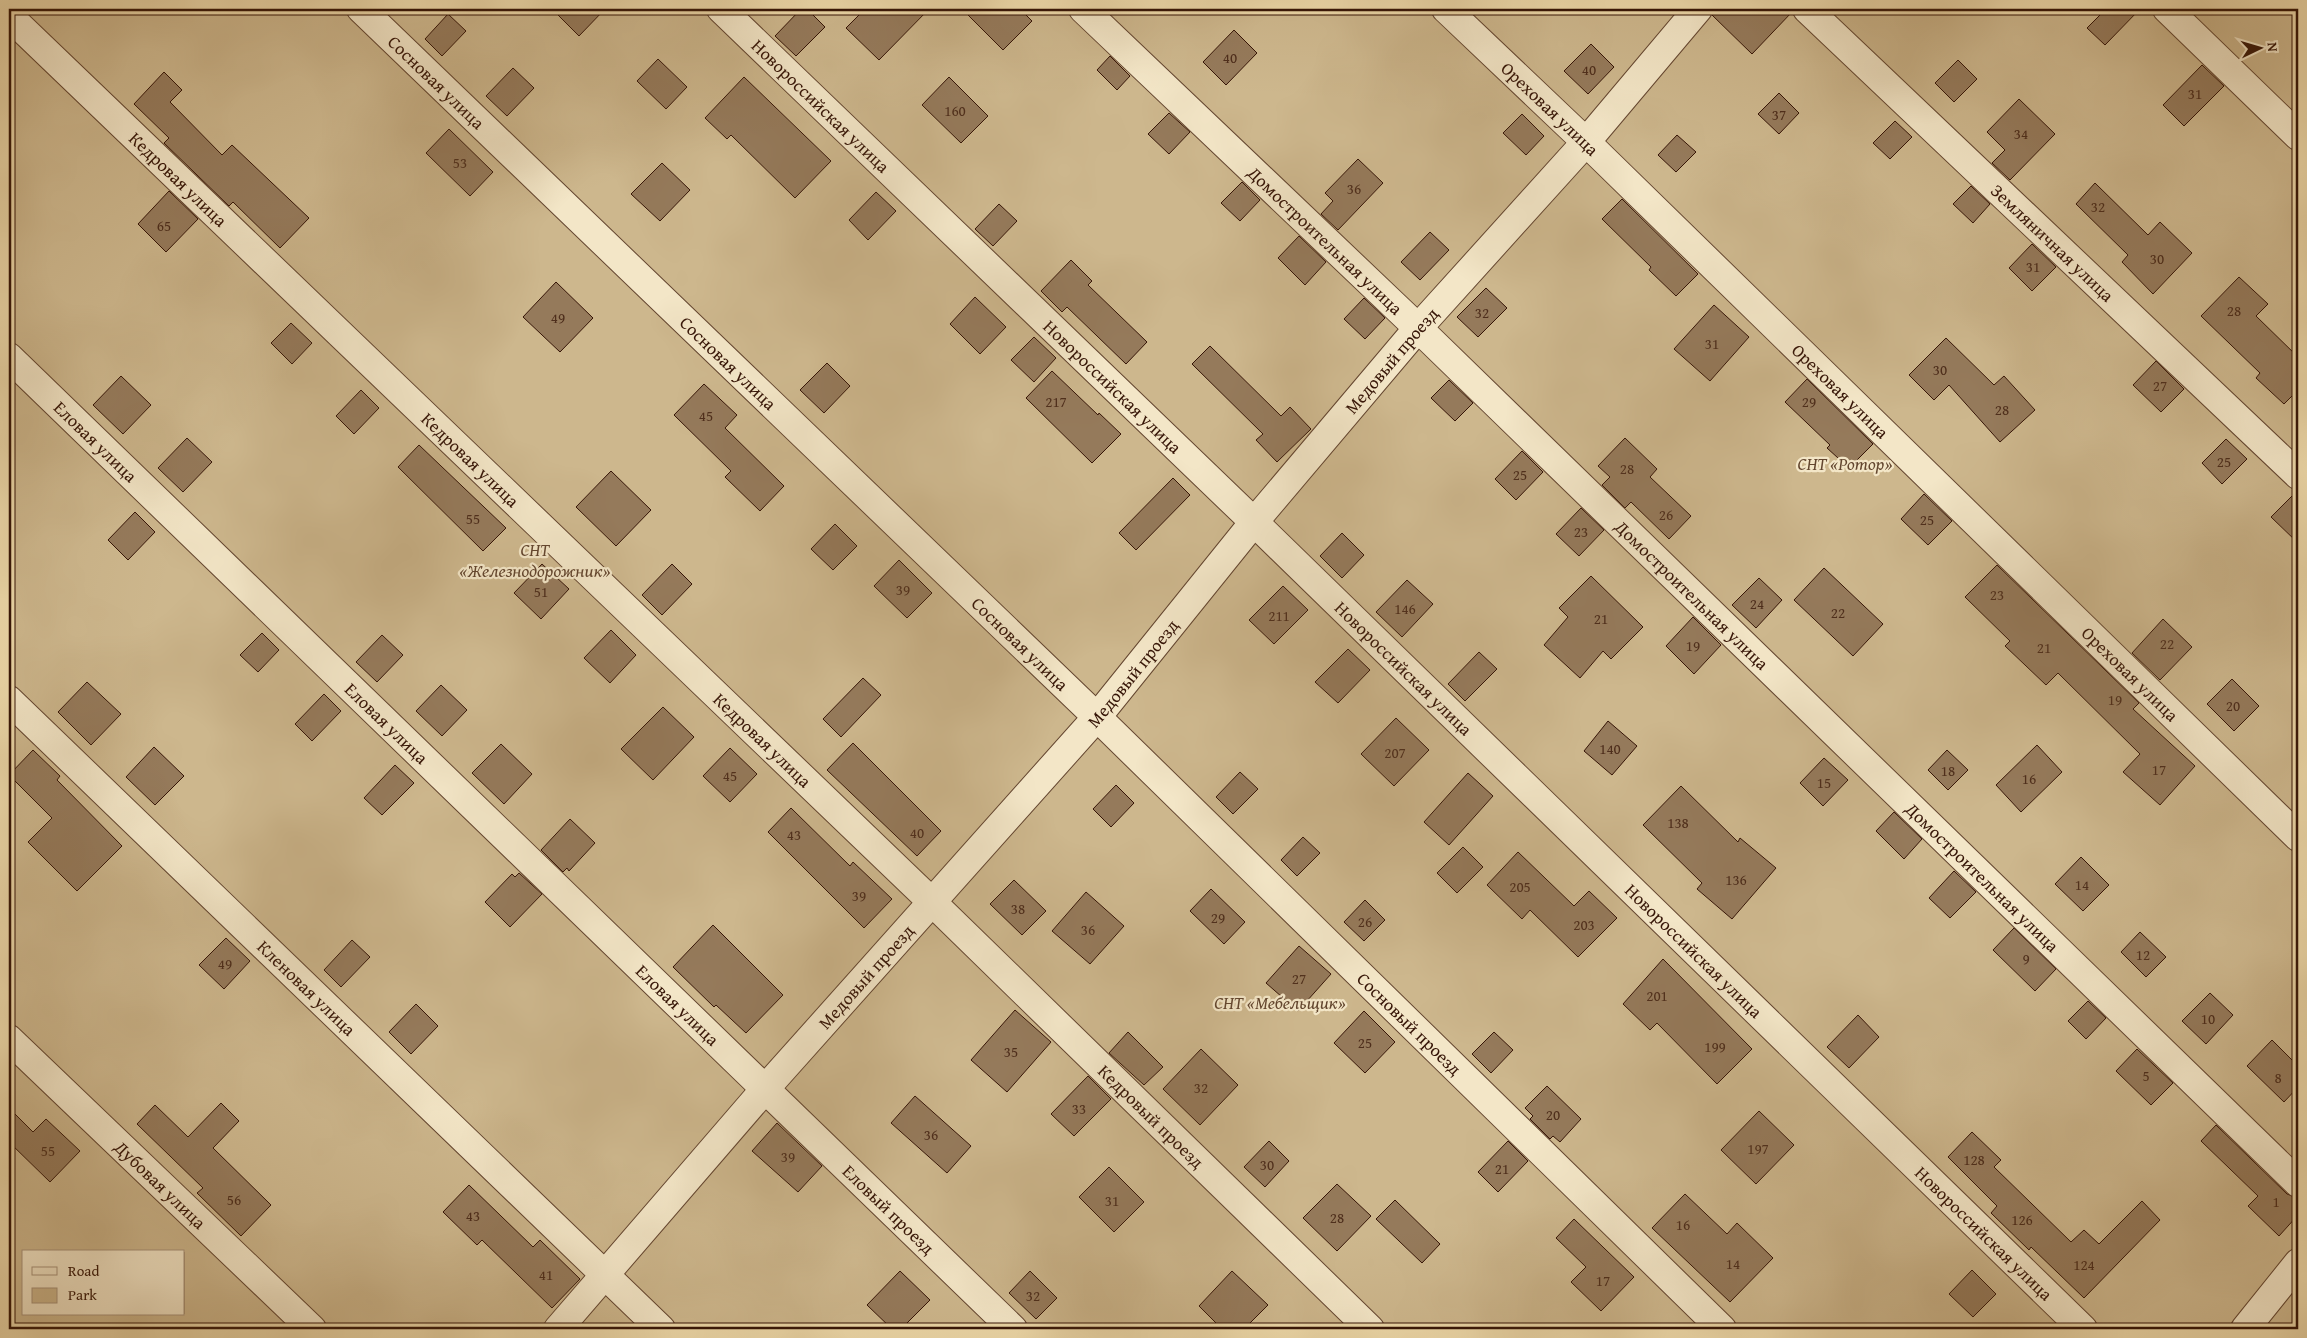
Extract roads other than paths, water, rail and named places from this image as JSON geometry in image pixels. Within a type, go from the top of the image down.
[{"type":"street","name":"Сосновая улица","points":[[361,9],[1097,717]]},
{"type":"street","name":"Новороссийская улица","points":[[721,9],[1254,522],[2083,1329]]},
{"type":"street","name":"Домостроительная улица","points":[[1083,9],[1418,328],[2298,1183]]},
{"type":"street","name":"Ореховая улица","points":[[1446,9],[1586,142],[2298,838]]},
{"type":"street","name":"Медовый проезд","points":[[558,1329],[765,1089],[1097,717],[1254,522],[1418,328],[1586,142],[1698,9]]},
{"type":"street","name":"Земляничная улица","points":[[1807,9],[2298,475]]},
{"type":"street","points":[[2167,9],[2298,136]]},
{"type":"street","name":"Кедровая улица","points":[[9,16],[933,903]]},
{"type":"street","name":"Еловая улица","points":[[9,357],[765,1089]]},
{"type":"street","name":"Кленовая улица","points":[[9,700],[661,1329]]},
{"type":"street","name":"Сосновый проезд","points":[[1097,717],[1722,1329]]},
{"type":"street","name":"Кедровый проезд","points":[[933,903],[1370,1329]]},
{"type":"street","name":"Дубовая улица","points":[[9,1039],[312,1329]]},
{"type":"street","name":"Еловый проезд","points":[[765,1089],[1013,1329]]},
{"type":"street","points":[[2245,1329],[2298,1264]]},
{"type":"park label","name":"СНТ «Ротор»","points":[[1845,463]]},
{"type":"park label","name":"СНТ «Железнодорожник»","points":[[535,559]]},
{"type":"park label","name":"СНТ «Мебельщик»","points":[[1280,1002]]}]
